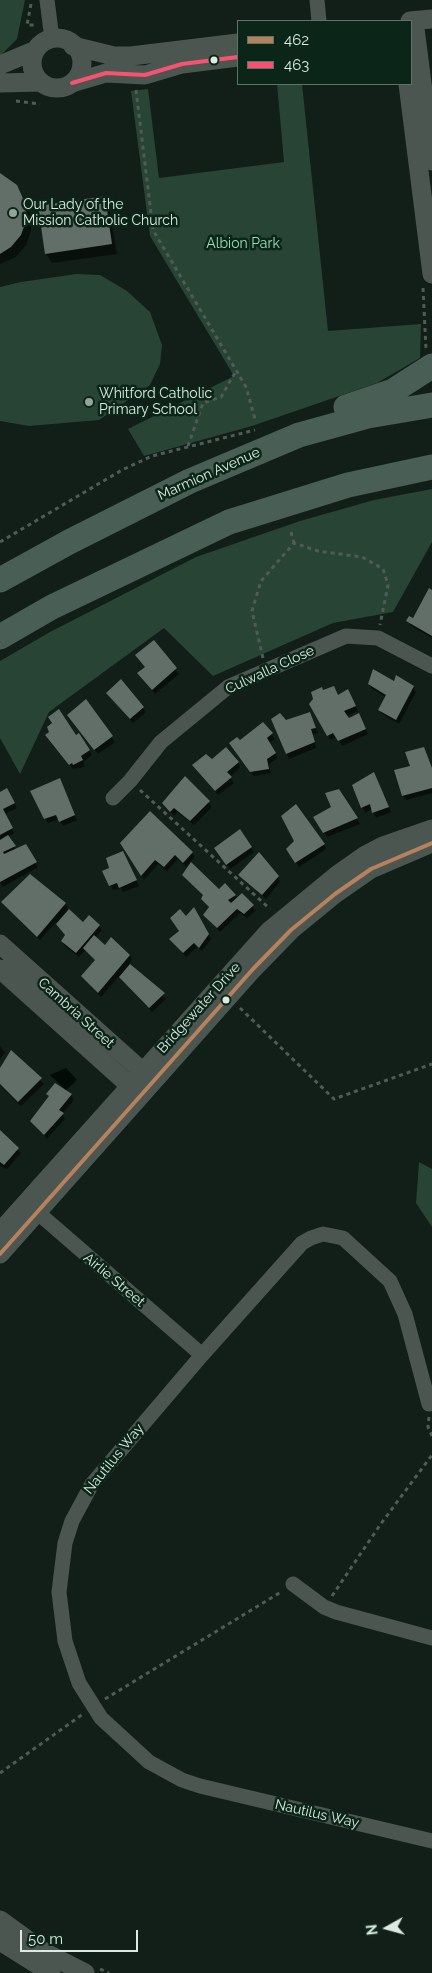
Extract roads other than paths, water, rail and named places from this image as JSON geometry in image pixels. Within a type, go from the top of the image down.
[{"type":"highway","points":[[299,435],[306,419],[394,391],[432,366]]},
{"type":"highway","name":"Marmion Avenue","points":[[0,580],[69,542],[190,481],[299,435],[368,416],[432,406]]},
{"type":"highway","points":[[0,655],[13,648],[10,631],[52,607],[229,522],[348,485],[432,467]]},
{"type":"street","points":[[47,0],[52,39]]},
{"type":"street","points":[[317,0],[320,20]]},
{"type":"street","points":[[419,27],[432,161]]},
{"type":"street","points":[[0,65],[36,50],[52,39],[66,40],[74,46],[114,56],[131,56],[237,44]]},
{"type":"street","points":[[72,83],[79,74],[81,62],[74,46]]},
{"type":"street","points":[[36,50],[33,59],[33,69],[40,82]]},
{"type":"street","points":[[0,83],[40,82],[56,88],[106,74],[134,76],[182,64],[237,57]]},
{"type":"street","points":[[408,85],[432,274]]},
{"type":"street","name":"Culwalla Close","points":[[113,798],[130,781],[161,742],[228,687],[346,636],[378,638],[432,666]]},
{"type":"street","name":"Bridgewater Drive","points":[[0,1254],[33,1209],[142,1083],[253,947],[281,920],[337,874],[364,856],[383,846],[432,829]]},
{"type":"street","name":"Bridgewater Drive","points":[[142,1083],[228,998],[291,930],[335,894],[372,868],[432,843]]},
{"type":"street","name":"Cambria Street","points":[[0,944],[142,1083]]},
{"type":"street","name":"Cambria Street","points":[[0,969],[142,1083]]},
{"type":"street","name":"Bridgewater Drive","points":[[0,1232],[33,1209]]},
{"type":"street","name":"Airlie Street","points":[[33,1209],[202,1355]]},
{"type":"street","name":"Nautilus Way","points":[[429,1404],[405,1314],[396,1290],[390,1281],[343,1238],[333,1234],[311,1238],[302,1243],[202,1355],[92,1484],[72,1521],[65,1543],[59,1592],[65,1641],[71,1664],[93,1707],[112,1730],[135,1752],[149,1762],[182,1780],[432,1841]]},
{"type":"street","points":[[293,1584],[324,1607],[432,1638]]},
{"type":"street","points":[[0,1920],[44,1952],[85,1973]]},
{"type":"street","points":[[0,1941],[51,1973]]},
{"type":"place","name":"Our Lady of the Mission Catholic Church","points":[[13,213]]},
{"type":"place","name":"Whitford Catholic Primary School","points":[[89,402]]},
{"type":"park label","name":"Albion Park","points":[[243,244]]}]
